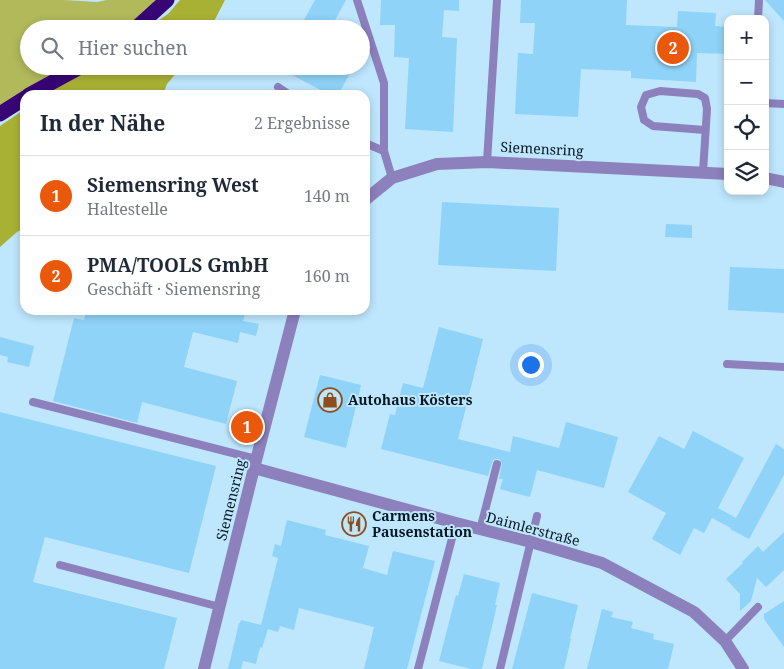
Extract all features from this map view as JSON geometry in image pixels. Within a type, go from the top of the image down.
[{"type":"highway","points":[[145,20],[167,0]]},
{"type":"highway","points":[[39,90],[66,75]]},
{"type":"highway","points":[[0,114],[20,101]]},
{"type":"street","name":"Siemensring","points":[[370,196],[392,178],[437,164],[487,162],[724,174]]},
{"type":"street","points":[[769,178],[783,179]]},
{"type":"street","name":"Siemensring","points":[[204,669],[294,315]]},
{"type":"street","name":"Daimlerstraße","points":[[255,464],[480,530],[531,542],[602,563],[694,612],[725,641],[743,669]]},
{"type":"lane","points":[[357,0],[364,20]]},
{"type":"lane","points":[[487,162],[497,0]]},
{"type":"lane","points":[[758,0],[758,15]]},
{"type":"lane","points":[[370,40],[384,83],[384,151],[392,178]]},
{"type":"lane","points":[[278,87],[282,90]]},
{"type":"lane","points":[[703,172],[706,130],[707,109],[706,98],[698,94],[660,91],[646,95],[641,107],[644,120],[653,126],[706,130]]},
{"type":"lane","points":[[769,104],[784,104]]},
{"type":"lane","points":[[370,146],[384,151]]},
{"type":"lane","points":[[727,364],[784,367]]},
{"type":"lane","points":[[33,402],[255,464]]},
{"type":"lane","points":[[480,530],[498,464]]},
{"type":"lane","points":[[500,669],[537,516]]},
{"type":"lane","points":[[418,669],[456,523]]},
{"type":"lane","points":[[60,565],[220,607]]},
{"type":"lane","points":[[725,641],[758,607]]},
{"type":"green space","points":[[0,0],[97,2],[107,0],[156,0],[137,20],[20,20],[20,75],[57,75],[32,90],[20,90],[20,97],[0,109]]},
{"type":"green space","points":[[180,0],[225,0],[215,20],[159,20],[168,14]]},
{"type":"green space","points":[[76,75],[174,75],[165,90],[53,90]]},
{"type":"green space","points":[[20,112],[20,230],[0,247],[0,126]]},
{"type":"building","points":[[315,0],[346,0],[335,20],[304,20]]},
{"type":"building","points":[[381,0],[459,0],[459,11],[444,10],[442,37],[457,38],[453,132],[405,129],[409,58],[394,57],[395,25],[380,25]]},
{"type":"building","points":[[521,0],[627,0],[626,25],[677,27],[678,11],[716,13],[715,26],[724,27],[724,54],[697,53],[696,82],[631,78],[631,71],[581,69],[578,117],[515,114],[518,53],[533,54],[535,23],[520,23]]},
{"type":"building","points":[[765,0],[784,0],[784,21]]},
{"type":"building","points":[[292,75],[349,75],[341,90],[321,90]]},
{"type":"building","points":[[442,202],[559,208],[556,271],[438,265]]},
{"type":"building","points":[[666,224],[692,225],[692,238],[665,237]]},
{"type":"building","points":[[730,267],[784,269],[784,313],[728,310]]},
{"type":"building","points":[[85,315],[245,315],[243,321],[259,324],[256,336],[240,332],[238,343],[193,332],[184,367],[237,381],[226,424],[142,402],[137,423],[53,401],[74,318],[84,320]]},
{"type":"building","points":[[439,327],[483,339],[458,439],[510,452],[513,436],[559,448],[566,422],[618,437],[604,488],[537,470],[530,497],[500,489],[503,479],[499,479],[502,463],[499,459],[493,460],[488,476],[381,449],[390,414],[395,415],[403,383],[423,388]]},
{"type":"building","points":[[0,337],[34,346],[29,367],[7,362],[8,357],[0,355]]},
{"type":"building","points":[[320,375],[361,385],[346,448],[304,437]]},
{"type":"building","points":[[0,412],[216,466],[189,573],[45,537],[33,582],[177,618],[164,669],[0,669]]},
{"type":"building","points":[[693,431],[744,458],[718,508],[736,518],[776,444],[784,449],[784,475],[749,539],[712,518],[704,533],[694,528],[680,555],[652,539],[666,513],[628,492],[659,436],[684,449]]},
{"type":"building","points":[[287,520],[326,530],[325,535],[369,546],[363,568],[387,575],[393,551],[435,561],[407,669],[364,669],[374,627],[299,608],[294,630],[280,626],[278,632],[268,629],[262,648],[260,647],[256,664],[243,661],[241,669],[228,669],[241,620],[261,625],[278,558],[272,556],[275,544],[281,546]]},
{"type":"building","points":[[784,532],[784,570],[766,587],[757,578],[751,601],[740,611],[740,594],[726,579],[758,546],[763,552]]},
{"type":"building","points":[[464,574],[500,583],[495,605],[497,605],[482,669],[471,669],[439,661],[456,595],[458,596]]},
{"type":"building","points":[[532,593],[578,605],[564,669],[512,669]]},
{"type":"building","points":[[784,601],[784,647],[764,619],[764,614]]},
{"type":"building","points":[[602,609],[613,612],[611,617],[633,622],[631,628],[654,634],[653,639],[674,644],[668,669],[587,669]]},
{"type":"place","name":"PMA/TOOLS GmbH","points":[[673,48]]},
{"type":"place","name":"Autohaus Kösters","points":[[330,400]]},
{"type":"place","name":"Siemensring West","points":[[247,427]]},
{"type":"place","name":"Carmens Pausenstation","points":[[354,524]]}]
